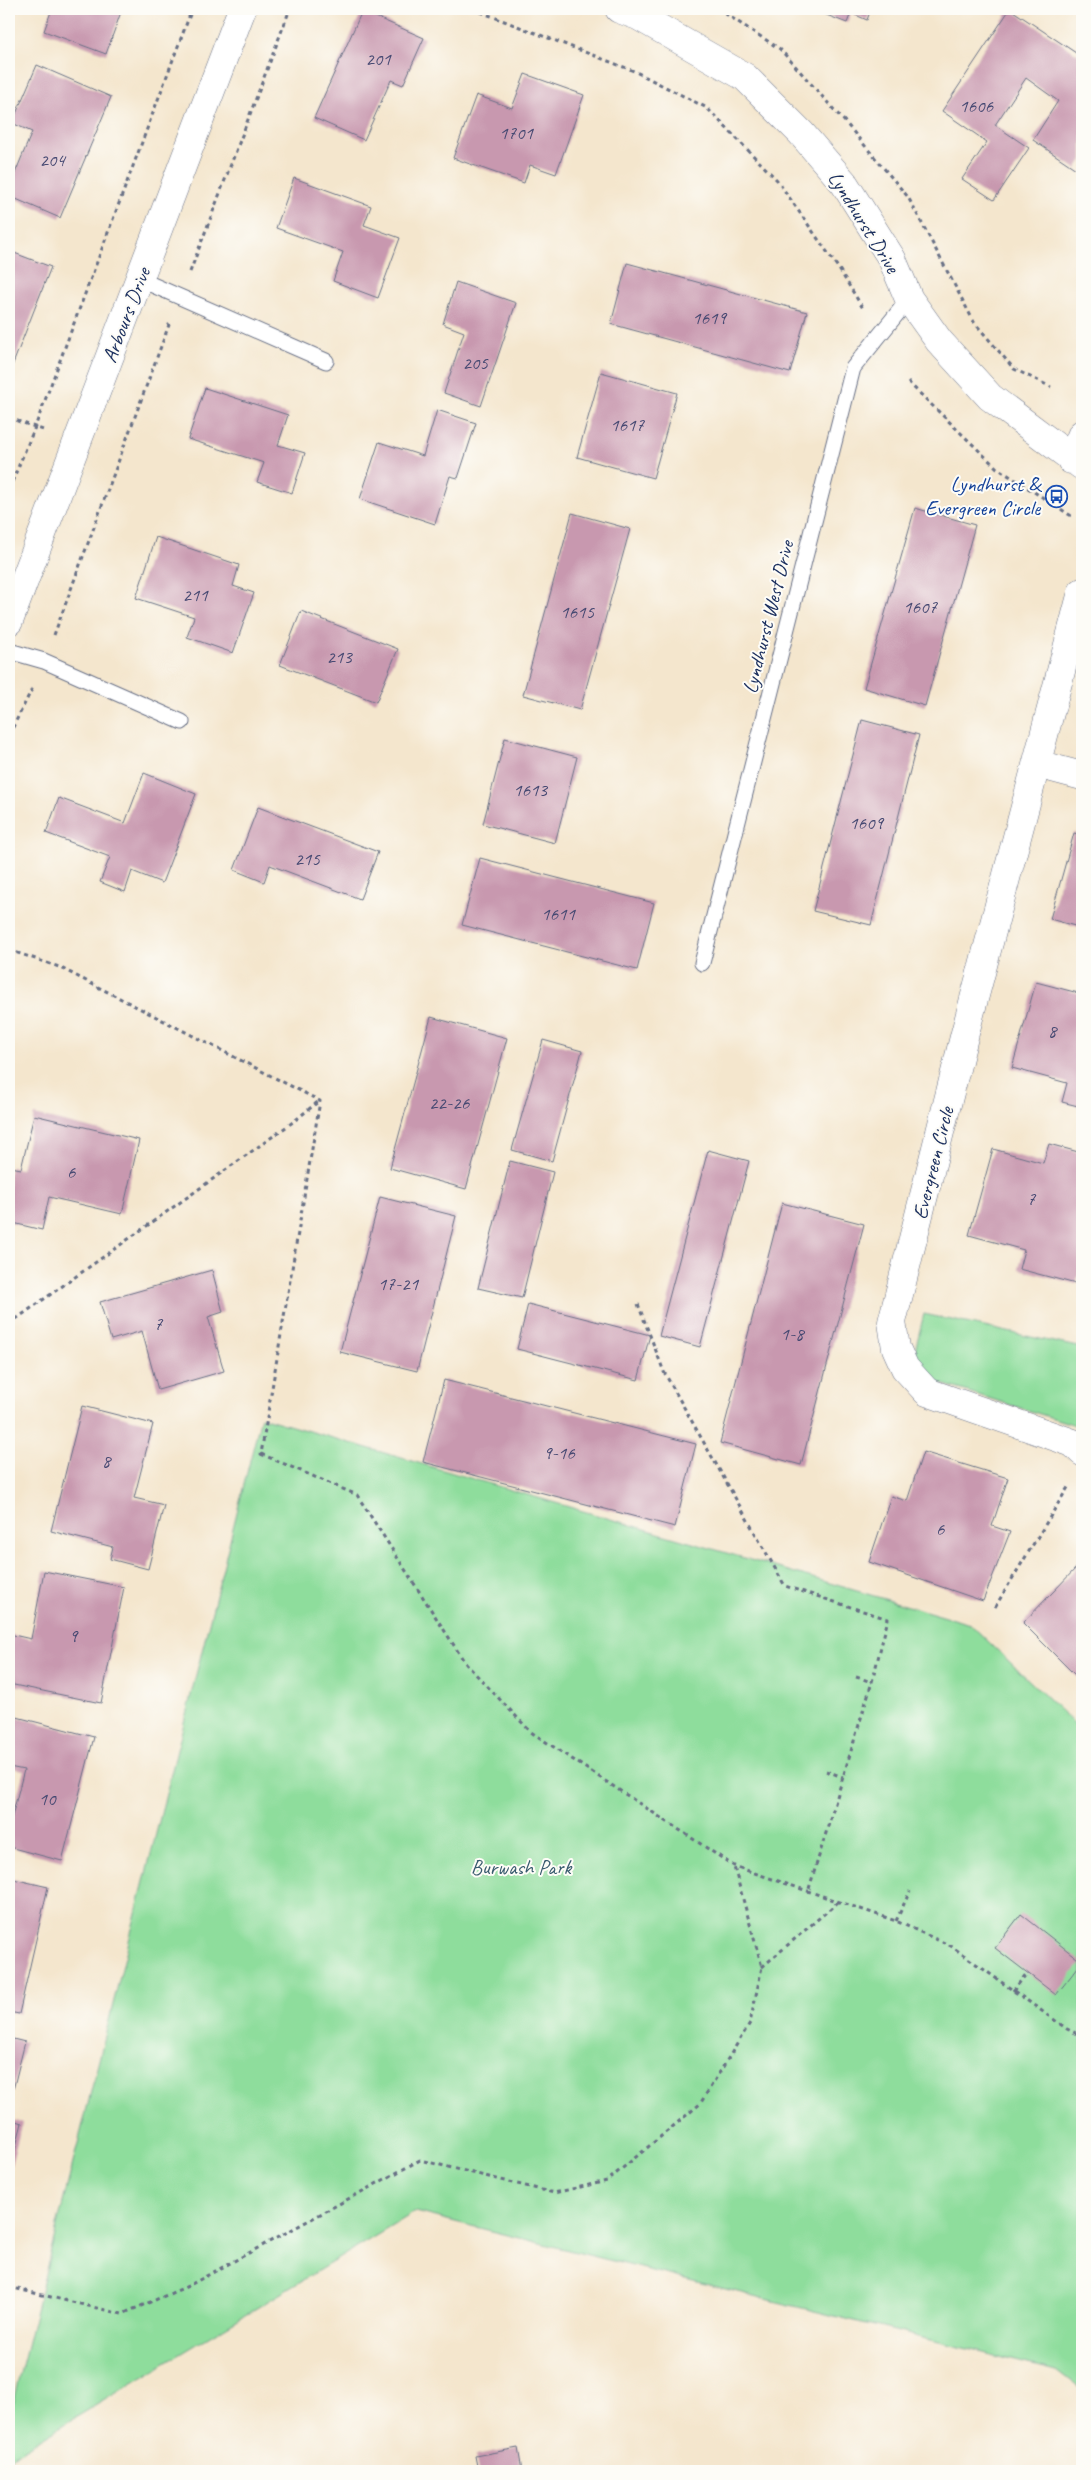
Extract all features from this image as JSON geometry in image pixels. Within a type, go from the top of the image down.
[{"type":"street","name":"Arbours Drive","points":[[9,621],[242,9]]},
{"type":"street","name":"Lyndhurst Drive","points":[[633,11],[746,78],[801,133],[844,183],[892,260],[909,298],[940,341],[990,397],[1077,463]]},
{"type":"street","points":[[1077,463],[1082,434]]},
{"type":"street","name":"Evergreen Circle","points":[[1082,592],[965,1033],[892,1322],[896,1348],[905,1368],[927,1392],[1073,1443],[1082,1452]]},
{"type":"street","points":[[1037,764],[1082,776]]},
{"type":"lane","points":[[139,279],[326,361]]},
{"type":"lane","name":"Lyndhurst West Drive","points":[[702,963],[853,368],[909,298]]},
{"type":"lane","points":[[9,651],[44,661],[182,722]]},
{"type":"path","points":[[9,489],[35,427],[192,9]]},
{"type":"path","points":[[9,736],[44,661],[179,296],[290,9]]},
{"type":"path","points":[[472,9],[634,71],[707,108],[777,180],[840,269],[867,316]]},
{"type":"path","points":[[908,382],[997,468],[1073,517]]},
{"type":"path","points":[[9,418],[35,427]]},
{"type":"path","points":[[9,950],[59,967],[320,1101]]},
{"type":"path","points":[[9,1324],[294,1122],[320,1101]]},
{"type":"path","points":[[320,1101],[261,1454],[357,1495],[466,1664],[531,1732],[734,1866],[896,1921],[951,1946],[1067,2029],[1082,2036]]},
{"type":"path","points":[[638,1304],[664,1372],[785,1586],[888,1619],[872,1682],[808,1892]]},
{"type":"path","points":[[995,1607],[1071,1481]]},
{"type":"path","points":[[856,1677],[872,1682]]},
{"type":"path","points":[[826,1771],[843,1777]]},
{"type":"path","points":[[9,2287],[122,2314],[188,2286],[420,2160],[554,2193],[607,2181],[700,2104],[750,2023],[762,1967],[734,1866]]},
{"type":"path","points":[[896,1921],[910,1891]]},
{"type":"path","points":[[762,1967],[838,1902]]},
{"type":"path","points":[[1014,1991],[1027,1973]]},
{"type":"green space","points":[[924,1314],[1082,1348],[1082,1427],[936,1382],[914,1354]]},
{"type":"green space","name":"Burwash Park","points":[[261,1417],[970,1624],[1082,1731],[1082,2391],[1056,2371],[415,2212],[9,2458],[9,2417]]},
{"type":"building","points":[[52,9],[122,9],[106,54],[44,31]]},
{"type":"building","points":[[811,9],[871,9],[867,20],[851,13],[847,23]]},
{"type":"building","points":[[1010,9],[1082,57],[1082,160],[1076,169],[1033,140],[1058,101],[1026,78],[995,125],[1029,148],[994,200],[962,179],[987,142],[942,111]]},
{"type":"building","points":[[362,11],[424,38],[403,85],[391,80],[364,140],[314,118]]},
{"type":"building","points":[[37,65],[111,97],[60,218],[9,196],[9,188],[32,132],[12,123]]},
{"type":"building","points":[[525,74],[584,95],[556,174],[530,165],[524,183],[453,158],[476,95],[512,108]]},
{"type":"building","points":[[294,178],[371,206],[364,225],[400,238],[378,298],[333,281],[343,252],[276,228]]},
{"type":"building","points":[[9,251],[51,267],[9,374]]},
{"type":"building","points":[[627,263],[807,312],[790,373],[611,324]]},
{"type":"building","points":[[456,282],[516,303],[481,406],[444,393],[464,332],[443,324]]},
{"type":"building","points":[[601,372],[677,393],[653,478],[577,457]]},
{"type":"building","points":[[205,388],[288,415],[278,445],[305,453],[292,493],[257,482],[264,463],[188,439]]},
{"type":"building","points":[[437,410],[476,423],[458,478],[450,476],[435,524],[360,499],[379,442],[423,456]]},
{"type":"building","points":[[915,508],[975,525],[925,706],[864,688]]},
{"type":"building","points":[[572,513],[630,529],[580,710],[523,695]]},
{"type":"building","points":[[156,537],[239,565],[233,586],[254,593],[233,653],[187,637],[194,617],[136,598]]},
{"type":"building","points":[[301,611],[398,649],[376,702],[280,665]]},
{"type":"building","points":[[862,720],[919,735],[871,925],[813,911]]},
{"type":"building","points":[[505,738],[577,757],[555,843],[483,824]]},
{"type":"building","points":[[144,773],[196,794],[162,883],[132,871],[125,892],[100,882],[110,857],[46,833],[59,798],[125,823]]},
{"type":"building","points":[[258,807],[378,852],[360,899],[270,865],[264,882],[234,870]]},
{"type":"building","points":[[1074,833],[1082,835],[1082,928],[1050,919]]},
{"type":"building","points":[[480,858],[654,903],[637,970],[462,925]]},
{"type":"building","points":[[1036,982],[1082,994],[1082,1107],[1062,1102],[1067,1083],[1012,1068]]},
{"type":"building","points":[[431,1017],[507,1038],[466,1189],[390,1168]]},
{"type":"building","points":[[543,1040],[582,1051],[552,1161],[512,1150]]},
{"type":"building","points":[[34,1115],[139,1140],[122,1214],[49,1197],[42,1230],[9,1222],[9,1175],[11,1167],[21,1169]]},
{"type":"building","points":[[1049,1144],[1082,1153],[1082,1260],[1076,1284],[1019,1269],[1024,1250],[969,1235],[993,1149],[1043,1163]]},
{"type":"building","points":[[708,1150],[749,1161],[700,1347],[659,1336]]},
{"type":"building","points":[[510,1161],[553,1172],[522,1298],[478,1288]]},
{"type":"building","points":[[380,1197],[456,1216],[417,1371],[340,1352]]},
{"type":"building","points":[[782,1203],[864,1224],[801,1465],[720,1443]]},
{"type":"building","points":[[212,1270],[223,1312],[208,1317],[224,1371],[158,1390],[142,1331],[111,1340],[100,1302]]},
{"type":"building","points":[[528,1304],[650,1335],[638,1380],[517,1349]]},
{"type":"building","points":[[444,1380],[696,1444],[675,1527],[423,1462]]},
{"type":"building","points":[[82,1406],[153,1424],[134,1498],[164,1505],[148,1569],[110,1559],[113,1547],[51,1531]]},
{"type":"building","points":[[923,1452],[1008,1478],[992,1526],[1010,1532],[983,1601],[869,1562],[891,1496],[907,1501]]},
{"type":"building","points":[[1078,1566],[1082,1570],[1082,1682],[1023,1623]]},
{"type":"building","points":[[44,1571],[124,1587],[101,1703],[9,1684],[9,1634],[31,1639]]},
{"type":"building","points":[[9,1715],[94,1737],[62,1861],[9,1847],[9,1828],[24,1770],[9,1767]]},
{"type":"building","points":[[9,1878],[48,1887],[19,2014],[9,2012]]},
{"type":"building","points":[[1021,1914],[1082,1962],[1056,1995],[995,1948]]},
{"type":"building","points":[[9,2038],[25,2042],[9,2106]]},
{"type":"building","points":[[9,2119],[22,2123],[11,2165],[9,2164]]},
{"type":"building","points":[[518,2448],[522,2471],[478,2471],[475,2456]]},
{"type":"place","name":"Lyndhurst & Evergreen Circle","points":[[1056,496]]}]
